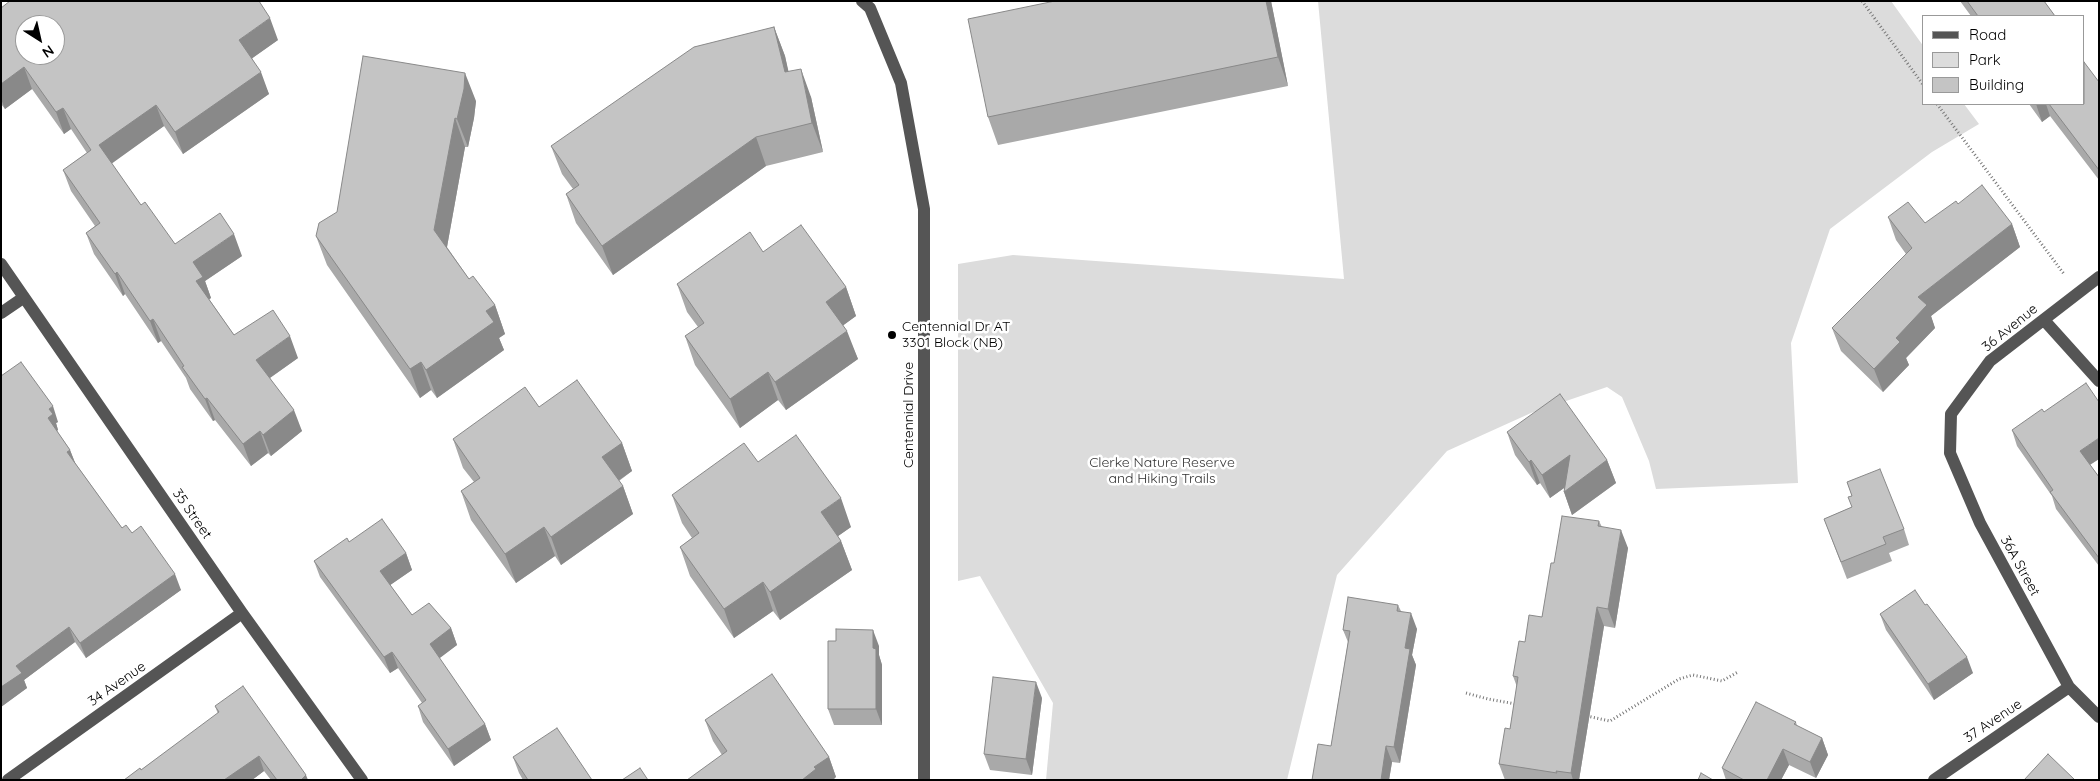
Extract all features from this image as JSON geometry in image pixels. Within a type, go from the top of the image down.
[{"type":"street","name":"Centennial Drive","points":[[862,1],[870,8],[901,83],[924,209],[924,780]]},
{"type":"street","name":"35 Street","points":[[1,264],[242,613],[362,780]]},
{"type":"street","name":"36 Avenue","points":[[1951,414],[1990,362],[2099,277]]},
{"type":"street","points":[[1,314],[23,298]]},
{"type":"street","points":[[2044,320],[2099,381]]},
{"type":"street","name":"36A Street","points":[[1951,414],[1950,453],[1980,523],[2069,687],[2099,717]]},
{"type":"street","name":"34 Avenue","points":[[8,780],[242,613]]},
{"type":"street","name":"37 Avenue","points":[[1934,780],[2069,687]]},
{"type":"path","points":[[1862,1],[1922,83]]},
{"type":"path","points":[[1938,105],[2078,293]]},
{"type":"path","points":[[1578,714],[1610,721],[1679,680],[1692,675],[1722,681],[1738,672]]},
{"type":"path","points":[[1466,693],[1488,700],[1524,705]]},
{"type":"green space","name":"Clerke Nature Reserve and Hiking Trails","points":[[1318,1],[1891,1],[1922,44],[1922,105],[1965,105],[1979,124],[1932,152],[1830,229],[1791,343],[1798,483],[1656,489],[1649,461],[1622,397],[1607,387],[1531,413],[1447,451],[1337,575],[1287,780],[1046,780],[1053,703],[980,576],[958,581],[958,264],[1013,255],[1344,279]]},
{"type":"building","points":[[10,1],[259,1],[270,18],[239,40],[261,72],[175,132],[156,105],[99,145],[141,205],[145,202],[175,244],[220,213],[234,234],[193,262],[203,277],[196,281],[234,335],[273,310],[290,336],[256,360],[294,410],[263,435],[260,431],[243,444],[207,398],[205,399],[182,367],[184,366],[153,319],[150,321],[117,272],[115,274],[86,233],[100,223],[63,170],[91,150],[63,108],[56,112],[24,67],[1,84],[1,8]]},
{"type":"building","points":[[1055,1],[1266,1],[1278,57],[988,117],[968,19]]},
{"type":"building","points":[[1967,1],[2044,1],[2054,15],[1977,15]]},
{"type":"building","points":[[774,27],[785,72],[801,69],[812,123],[756,137],[602,246],[566,194],[579,185],[551,146],[694,47]]},
{"type":"building","points":[[363,56],[465,73],[464,89],[457,119],[455,118],[434,230],[469,279],[473,276],[495,305],[486,311],[494,322],[426,370],[421,362],[410,369],[316,236],[319,223],[337,212]]},
{"type":"building","points":[[2085,63],[2099,82],[2099,170],[2050,105],[2085,105]]},
{"type":"building","points":[[1982,185],[2012,224],[1918,297],[1927,305],[1896,338],[1900,342],[1874,369],[1832,328],[1912,248],[1888,217],[1908,202],[1925,223],[1956,201],[1958,204]]},
{"type":"building","points":[[801,225],[846,287],[826,302],[847,331],[775,382],[768,372],[730,399],[685,336],[704,323],[677,284],[750,232],[763,252]]},
{"type":"building","points":[[21,362],[53,406],[49,409],[53,414],[48,418],[70,450],[67,452],[122,528],[126,525],[132,533],[141,526],[175,574],[80,643],[69,627],[16,666],[22,673],[1,687],[1,376]]},
{"type":"building","points":[[577,380],[622,443],[602,457],[623,486],[551,537],[544,527],[505,554],[461,491],[480,478],[453,439],[525,387],[539,407]]},
{"type":"building","points":[[2086,383],[2099,402],[2099,438],[2080,451],[2099,477],[2099,558],[2050,492],[2053,490],[2012,430],[2042,409],[2044,412]]},
{"type":"building","points":[[1560,394],[1607,460],[1564,492],[1570,455],[1542,475],[1531,460],[1529,462],[1507,432]]},
{"type":"building","points":[[796,435],[841,498],[821,512],[841,541],[770,592],[763,582],[724,609],[680,547],[699,533],[672,495],[744,443],[758,462]]},
{"type":"building","points":[[1880,469],[1904,529],[1883,537],[1886,544],[1841,562],[1824,519],[1852,507],[1848,497],[1852,496],[1847,482]]},
{"type":"building","points":[[1562,516],[1599,521],[1598,526],[1621,530],[1608,609],[1597,607],[1571,773],[1556,771],[1557,773],[1499,764],[1505,728],[1510,729],[1518,677],[1513,676],[1519,641],[1525,642],[1529,615],[1542,617],[1551,563],[1554,563]]},
{"type":"building","points":[[382,519],[406,553],[380,571],[412,615],[429,603],[451,628],[430,644],[485,724],[448,749],[418,706],[426,700],[392,652],[384,657],[314,561],[347,538],[349,542]]},
{"type":"building","points":[[1915,590],[1967,657],[1928,684],[1880,614]]},
{"type":"building","points":[[1348,597],[1398,605],[1397,611],[1411,613],[1405,648],[1410,649],[1394,747],[1386,746],[1381,780],[1312,780],[1318,744],[1331,746],[1350,631],[1343,630]]},
{"type":"building","points":[[836,629],[873,630],[873,648],[876,649],[876,709],[828,709],[828,641],[836,641]]},
{"type":"building","points":[[772,674],[829,757],[814,767],[816,769],[802,780],[687,780],[727,751],[705,720]]},
{"type":"building","points":[[993,677],[1036,682],[1026,759],[984,754]]},
{"type":"building","points":[[243,686],[306,775],[301,780],[277,780],[259,756],[224,780],[124,780],[140,768],[141,770],[219,712],[215,706]]},
{"type":"building","points":[[1756,702],[1796,722],[1794,724],[1822,738],[1810,762],[1783,749],[1767,780],[1744,780],[1722,768]]},
{"type":"building","points":[[557,728],[592,780],[528,780],[513,757]]},
{"type":"building","points":[[2048,754],[2075,780],[2024,780]]},
{"type":"building","points":[[640,768],[648,780],[622,780]]},
{"type":"building","points":[[1701,773],[1713,780],[1698,780]]},
{"type":"place","name":"Centennial Dr AT 3301 Block (NB)","points":[[892,335]]}]
